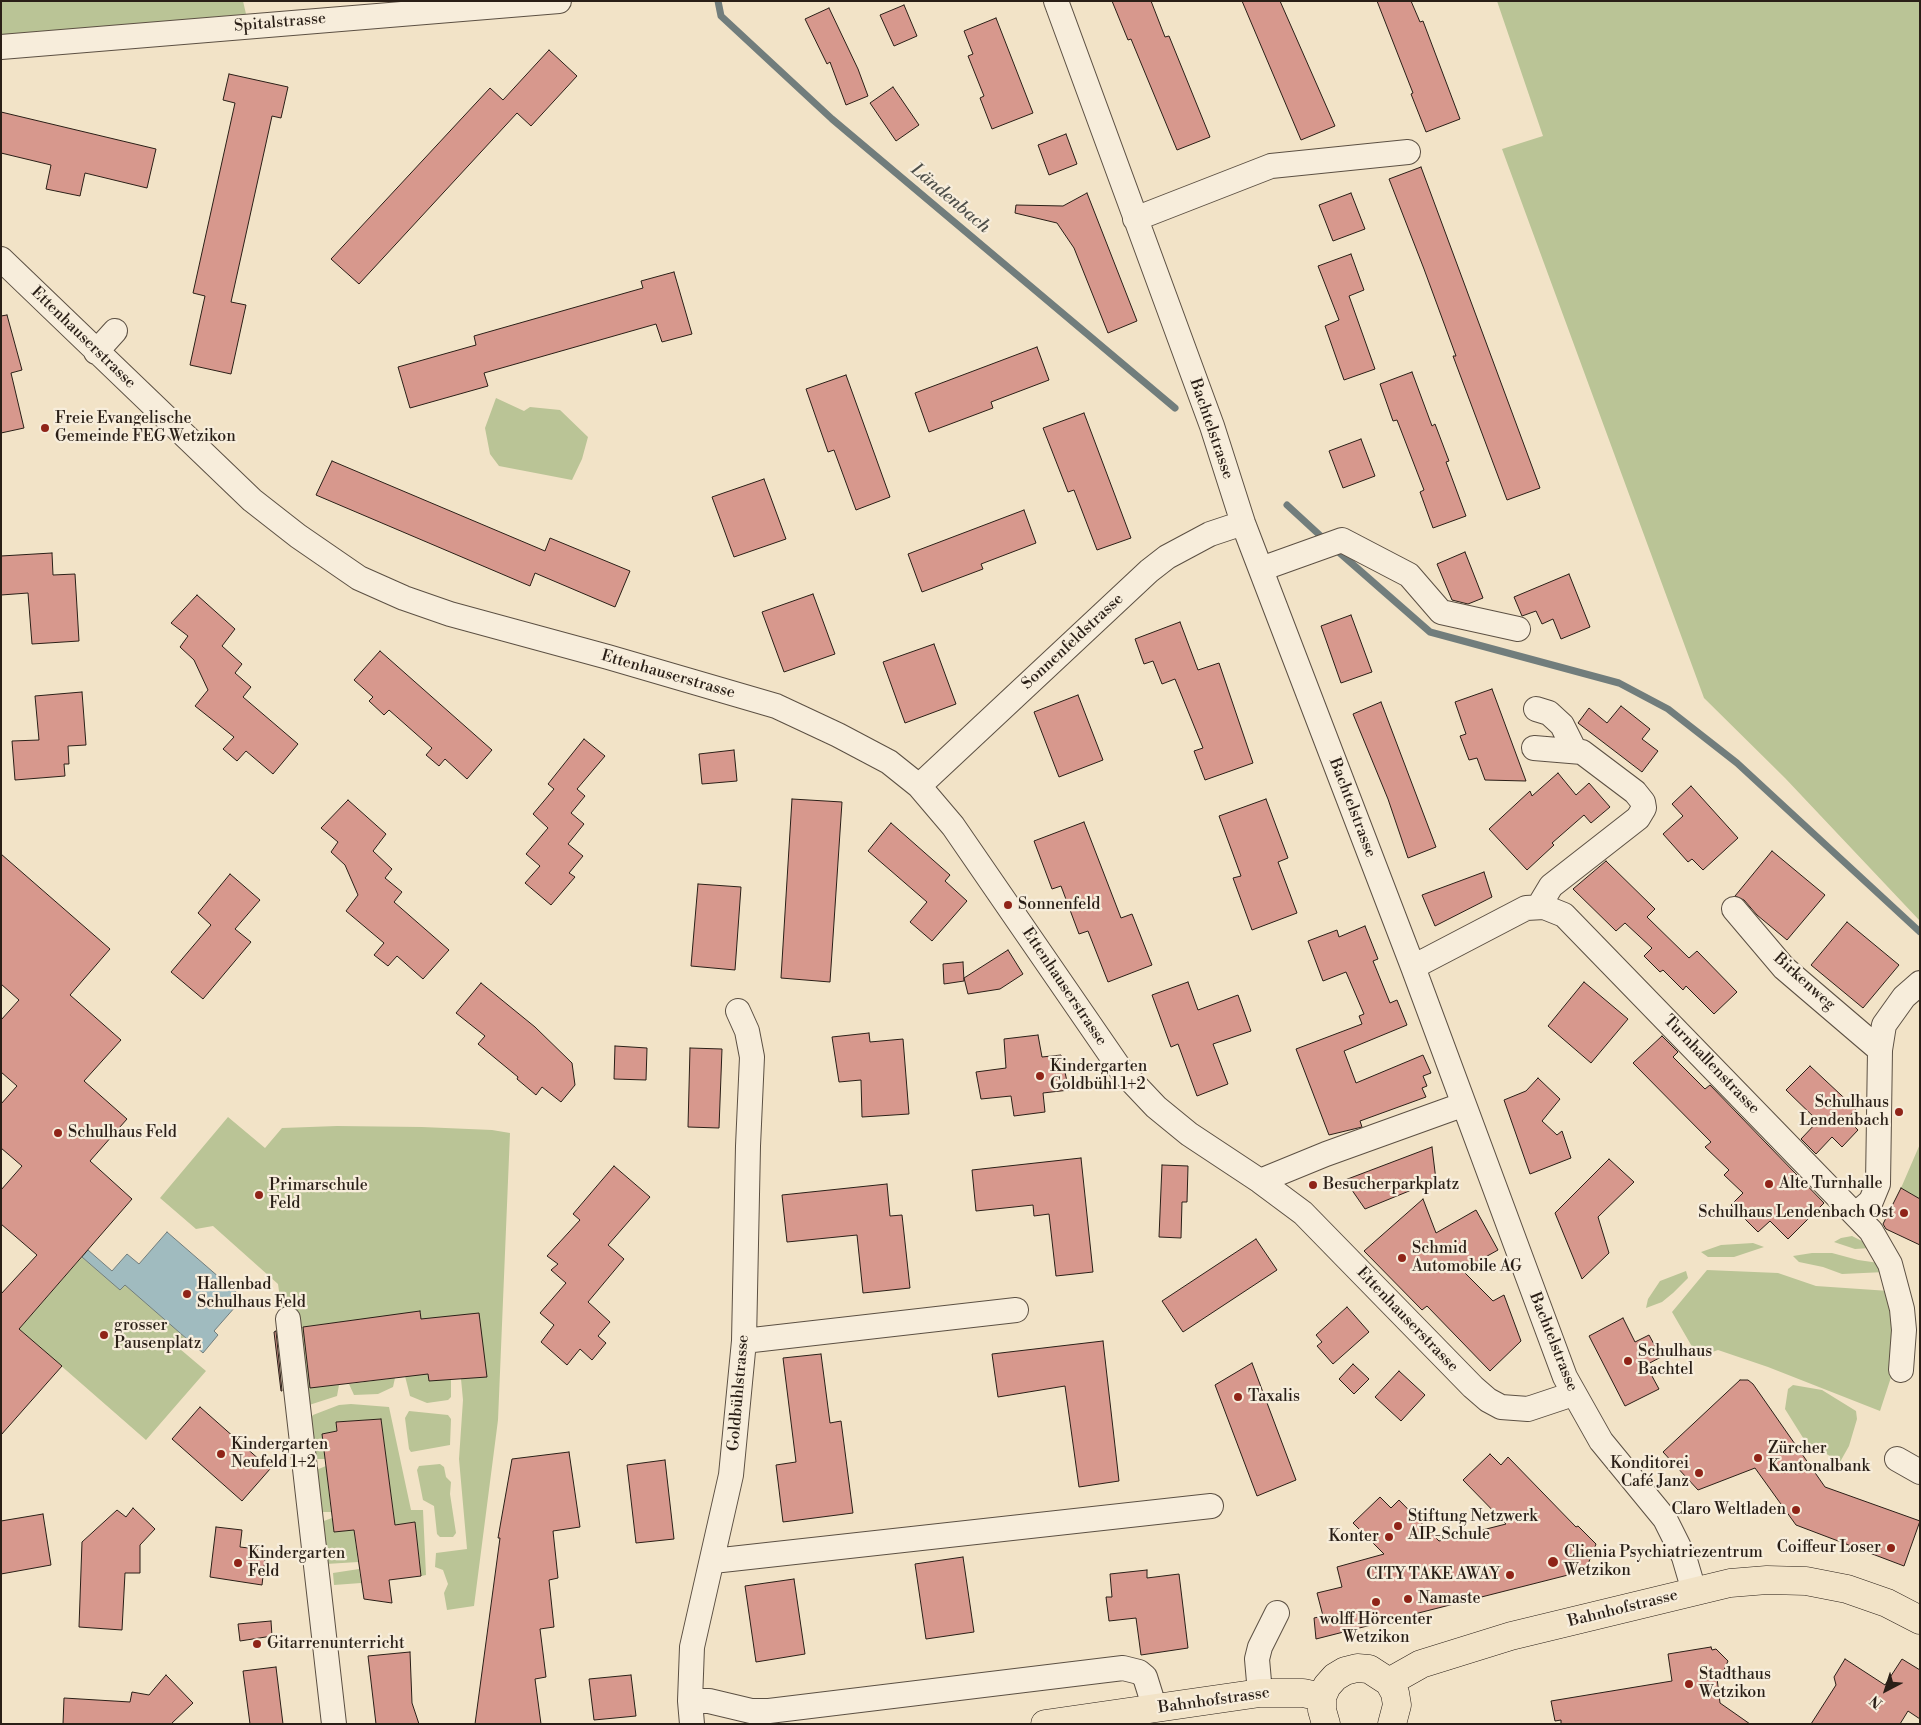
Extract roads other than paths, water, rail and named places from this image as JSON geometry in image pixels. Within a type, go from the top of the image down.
[{"type":"main road","name":"Bahnhofstrasse","points":[[1389,1682],[1420,1664],[1511,1636],[1730,1583],[1806,1581],[1847,1589],[1887,1603],[1920,1620]]},
{"type":"main road","points":[[1326,1724],[1322,1710],[1322,1697],[1327,1686],[1334,1677],[1345,1670],[1357,1668],[1369,1669],[1389,1682],[1395,1693],[1397,1705],[1392,1724]]},
{"type":"main road","name":"Bahnhofstrasse","points":[[1046,1724],[1260,1693],[1294,1692],[1322,1697]]},
{"type":"street","name":"Spitalstrasse","points":[[1,47],[559,1]]},
{"type":"street","name":"Bachtelstrasse","points":[[1056,1],[1212,426],[1260,569],[1413,967],[1462,1105],[1573,1394],[1601,1441],[1665,1519],[1684,1557],[1694,1591]]},
{"type":"street","points":[[1135,219],[1271,166],[1408,152]]},
{"type":"street","name":"Ettenhauserstrasse","points":[[1,259],[252,500],[298,536],[359,578],[404,598],[450,614],[608,656],[776,706],[838,735],[889,762],[919,786],[953,826],[1121,1070],[1138,1090],[1189,1134],[1260,1181],[1302,1213],[1488,1400],[1501,1407],[1528,1409],[1573,1394]]},
{"type":"street","points":[[96,352],[114,331]]},
{"type":"street","name":"Sonnenfeldstrasse","points":[[919,786],[1149,571],[1168,557],[1210,534],[1243,523]]},
{"type":"street","points":[[1260,569],[1332,544],[1409,575],[1440,612],[1518,629]]},
{"type":"street","points":[[1536,710],[1549,713],[1562,725],[1574,749]]},
{"type":"street","points":[[1413,967],[1522,910],[1539,906],[1551,886],[1638,818],[1644,808],[1644,802],[1635,792],[1589,756],[1574,749],[1534,748]]},
{"type":"street","name":"Turnhallenstrasse","points":[[1539,906],[1554,910],[1569,920],[1856,1214],[1881,1247],[1896,1281],[1904,1330],[1901,1370]]},
{"type":"street","name":"Birkenweg","points":[[1734,909],[1784,968],[1880,1050]]},
{"type":"street","points":[[1856,1214],[1871,1201],[1878,1184],[1880,1050],[1884,1025],[1904,997],[1920,983]]},
{"type":"street","name":"Goldbühlstrasse","points":[[691,1712],[692,1647],[713,1561],[736,1443],[744,1341],[752,1057],[747,1031],[738,1011]]},
{"type":"street","points":[[1260,1181],[1326,1154],[1462,1105]]},
{"type":"street","points":[[744,1341],[1016,1310]]},
{"type":"street","points":[[288,1319],[334,1724]]},
{"type":"street","points":[[1898,1459],[1920,1472]]},
{"type":"street","points":[[713,1561],[1212,1506]]},
{"type":"street","points":[[1260,1693],[1257,1659],[1260,1647],[1277,1612]]},
{"type":"street","points":[[691,1712],[709,1701],[751,1711],[769,1711],[1123,1668],[1139,1672],[1145,1676],[1155,1709]]},
{"type":"water","name":"Hallenbad Schulhaus Feld","points":[[167,1232],[243,1298],[214,1331],[218,1335],[203,1353],[125,1285],[120,1290],[82,1257],[88,1250],[112,1271],[127,1254],[139,1264]]},
{"type":"waterway","name":"Ländenbach","points":[[718,1],[721,16],[832,119],[1175,408]]},
{"type":"waterway","points":[[1287,505],[1325,540]]},
{"type":"waterway","points":[[1333,547],[1430,632],[1619,683],[1668,709],[1737,763],[1920,932]]},
{"type":"place","name":"Freie Evangelische Gemeinde FEG Wetzikon","points":[[45,428]]},
{"type":"place","name":"Sonnenfeld","points":[[1008,905]]},
{"type":"place","name":"Kindergarten Goldbühl 1+2","points":[[1040,1076]]},
{"type":"place","name":"Schulhaus Lendenbach","points":[[1899,1112]]},
{"type":"place","name":"Schulhaus Feld","points":[[58,1133]]},
{"type":"place","name":"Alte Turnhalle","points":[[1769,1184]]},
{"type":"place","name":"Besucherparkplatz","points":[[1313,1185]]},
{"type":"place","name":"Primarschule Feld","points":[[259,1195]]},
{"type":"place","name":"Schulhaus Lendenbach Ost","points":[[1904,1213]]},
{"type":"place","name":"Schmid Automobile AG","points":[[1402,1258]]},
{"type":"place","name":"Hallenbad Schulhaus Feld","points":[[187,1294]]},
{"type":"place","name":"grosser Pausenplatz","points":[[104,1335]]},
{"type":"place","name":"Schulhaus Bachtel","points":[[1628,1361]]},
{"type":"place","name":"Taxalis","points":[[1238,1397]]},
{"type":"place","name":"Kindergarten Neufeld 1+2","points":[[221,1454]]},
{"type":"place","name":"Zürcher Kantonalbank","points":[[1758,1458]]},
{"type":"place","name":"Konditorei Café Janz","points":[[1699,1473]]},
{"type":"place","name":"Claro Weltladen","points":[[1796,1510]]},
{"type":"place","name":"Stiftung Netzwerk AIP-Schule","points":[[1398,1526]]},
{"type":"place","name":"Konter","points":[[1389,1537]]},
{"type":"place","name":"Coiffeur Loser","points":[[1891,1548]]},
{"type":"place","name":"Clienia Psychiatriezentrum Wetzikon","points":[[1553,1562]]},
{"type":"place","name":"Kindergarten Feld","points":[[238,1563]]},
{"type":"place","name":"CITY TAKE AWAY","points":[[1510,1575]]},
{"type":"place","name":"Namaste","points":[[1408,1599]]},
{"type":"place","name":"wolff Hörcenter Wetzikon","points":[[1376,1602]]},
{"type":"place","name":"Gitarrenunterricht","points":[[257,1644]]},
{"type":"place","name":"Stadthaus Wetzikon","points":[[1689,1684]]}]
